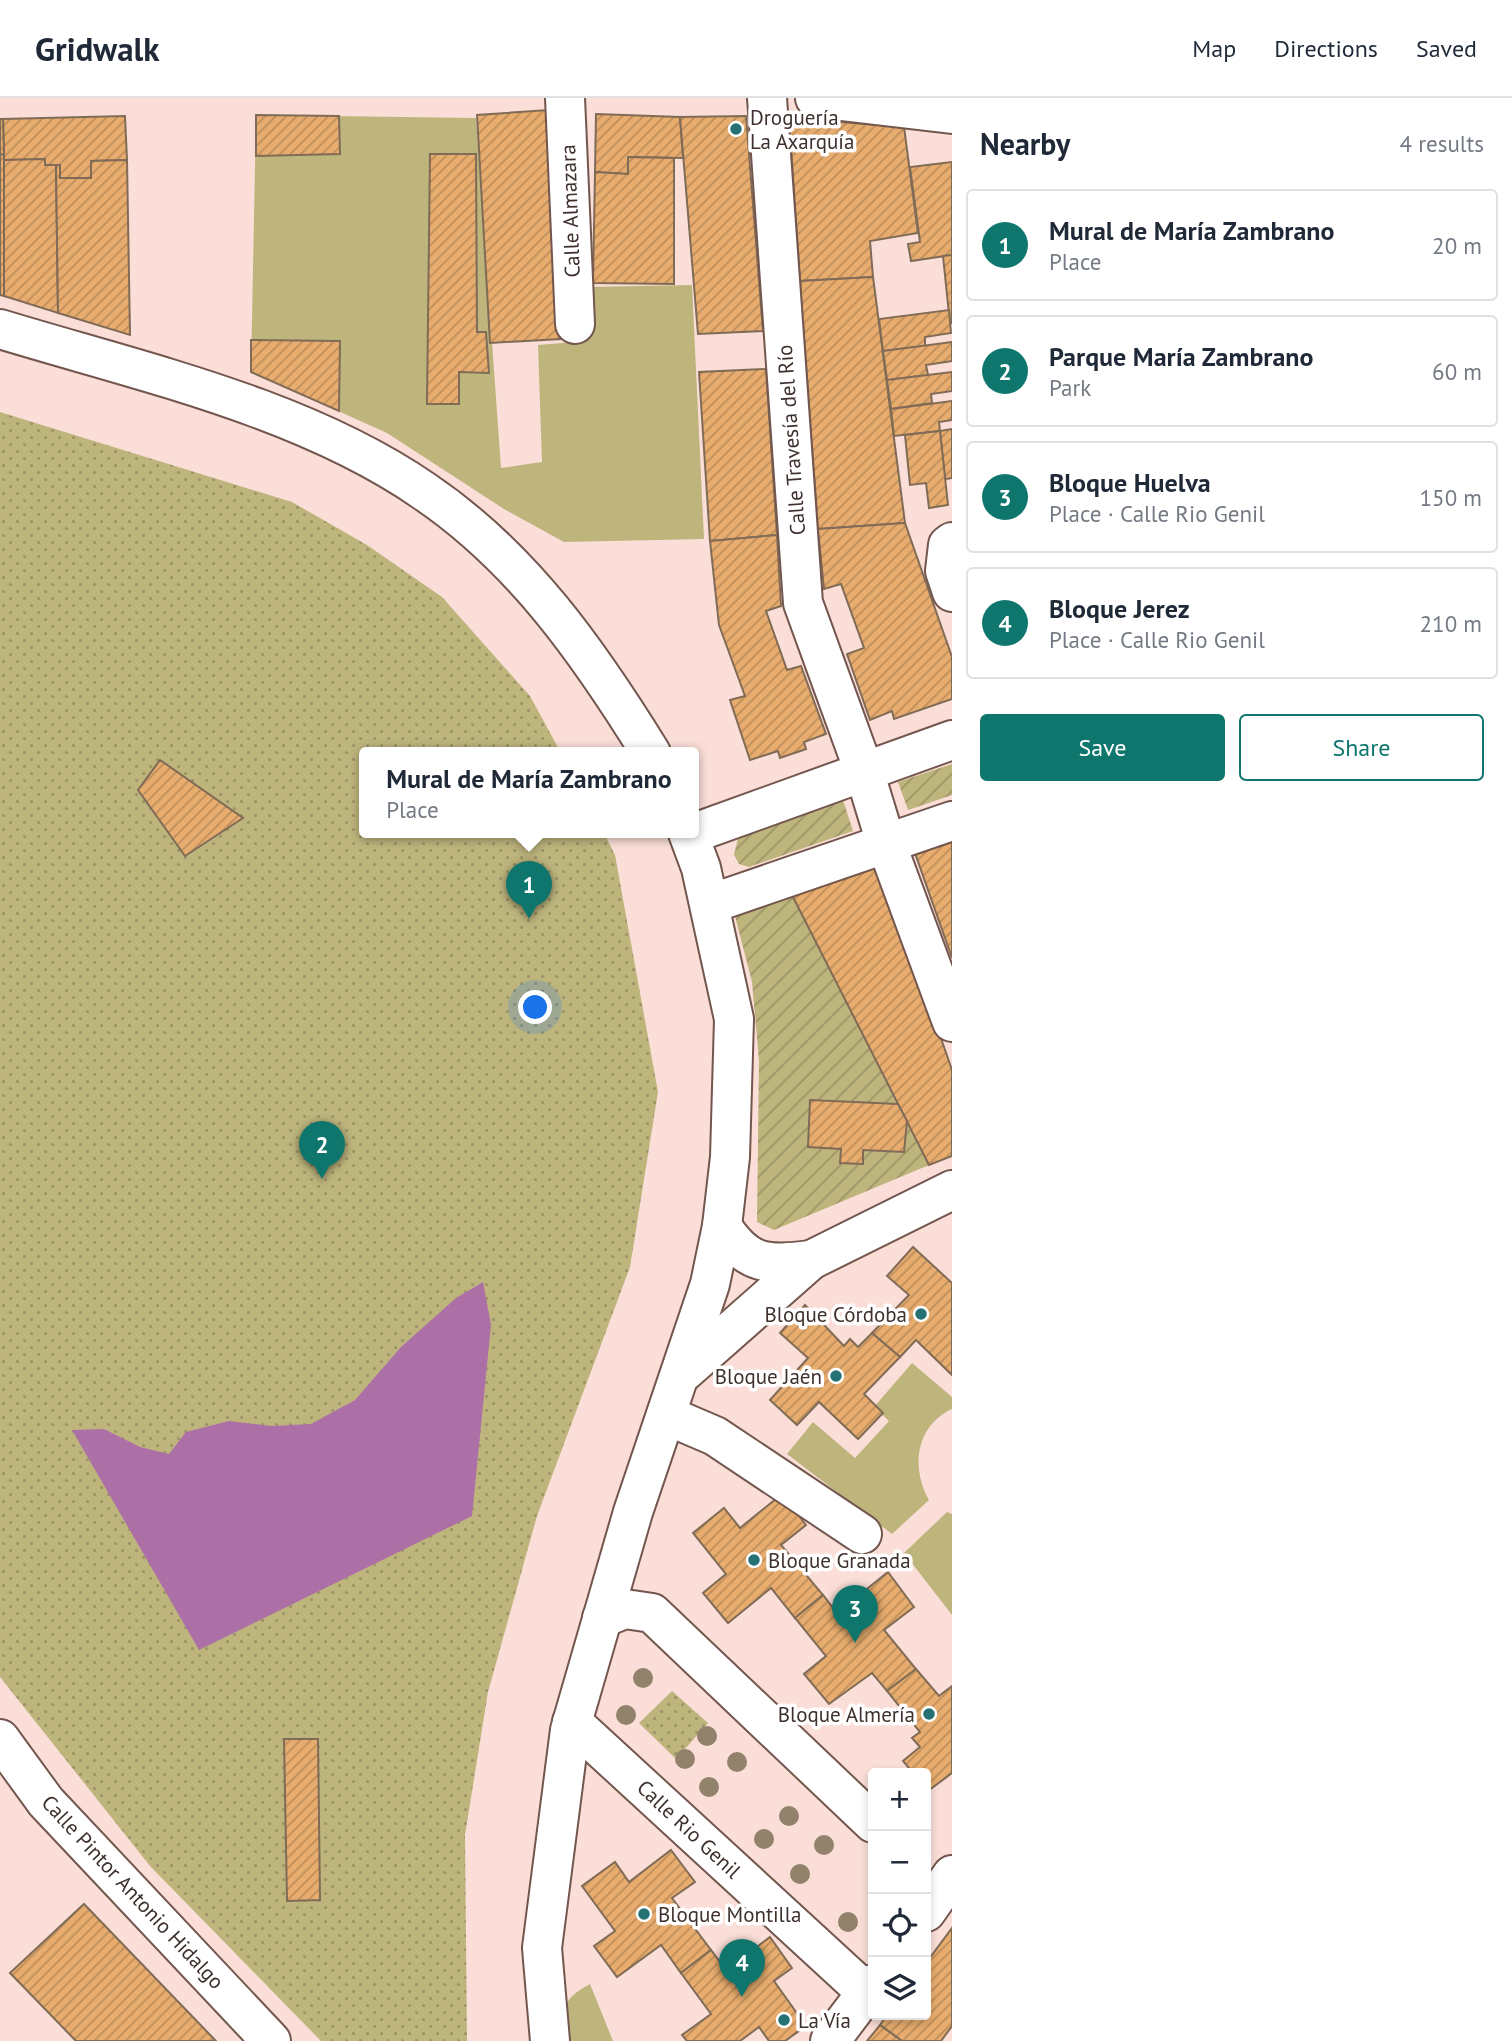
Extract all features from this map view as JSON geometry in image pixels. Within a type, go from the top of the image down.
[{"type":"street","name":"Calle Almazara","points":[[565,98],[575,324]]},
{"type":"street","name":"Calle Travesía del Río","points":[[766,98],[803,603],[864,771],[886,843],[952,1022]]},
{"type":"street","points":[[837,99],[952,114]]},
{"type":"street","points":[[0,330],[237,403],[310,429],[370,458],[424,490],[501,555],[567,628],[585,649],[647,747]]},
{"type":"street","points":[[952,542],[948,545],[945,571],[952,592]]},
{"type":"street","points":[[699,830],[952,740]]},
{"type":"street","points":[[710,904],[952,821]]},
{"type":"street","points":[[550,2041],[542,1948],[572,1722],[601,1618],[710,1284],[722,1226],[730,1157],[734,1019],[710,904],[692,838]]},
{"type":"street","points":[[681,1374],[811,1260],[952,1190]]},
{"type":"street","points":[[722,1226],[736,1247],[752,1259],[777,1264],[811,1260]]},
{"type":"street","points":[[666,1415],[715,1436],[862,1534]]},
{"type":"street","points":[[601,1618],[625,1609],[652,1613],[868,1818]]},
{"type":"street","name":"Calle Rio Genil","points":[[572,1722],[868,1986]]},
{"type":"street","name":"Calle Pintor Antonio Hidalgo","points":[[0,1738],[15,1788],[46,1802],[271,2041]]},
{"type":"street","points":[[830,2041],[868,1991]]},
{"type":"shaded area","points":[[256,115],[476,118],[501,468],[542,462],[538,345],[588,341],[587,287],[692,285],[704,539],[564,542],[504,509],[387,433],[251,372]]},
{"type":"shaded area","points":[[0,412],[292,502],[367,545],[442,597],[530,696],[558,747],[359,747],[359,838],[606,838],[615,855],[658,1092],[630,1267],[537,1516],[488,1692],[465,1835],[467,2041],[321,2041],[150,1866],[0,1677]]},
{"type":"shaded area","points":[[952,764],[952,795],[908,810],[898,782]]},
{"type":"shaded area","points":[[843,800],[853,831],[749,867],[739,864],[734,855],[738,838]]},
{"type":"shaded area","points":[[792,895],[898,1104],[810,1100],[808,1147],[841,1149],[841,1163],[862,1164],[863,1150],[907,1121],[929,1165],[774,1230],[757,1222],[759,1060],[752,982],[735,916]]},
{"type":"shaded area","points":[[483,1282],[491,1325],[472,1516],[199,1650],[72,1430],[104,1429],[140,1447],[169,1454],[186,1432],[229,1421],[272,1426],[311,1424],[355,1400],[401,1347],[456,1298]]},
{"type":"shaded area","points":[[912,1363],[952,1397],[952,1409],[930,1426],[920,1449],[920,1475],[929,1500],[892,1534],[787,1454],[813,1422],[855,1458],[889,1421],[874,1407]]},
{"type":"shaded area","points":[[947,1512],[952,1514],[952,1615],[904,1553]]},
{"type":"shaded area","points":[[672,1691],[708,1723],[676,1759],[639,1723]]},
{"type":"shaded area","points":[[590,1984],[613,2041],[569,2041],[566,2006],[573,1995]]},
{"type":"building","points":[[548,110],[561,339],[490,343],[477,115]]},
{"type":"building","points":[[596,114],[680,117],[683,158],[628,157],[628,174],[595,172]]},
{"type":"building","points":[[256,115],[339,116],[340,154],[256,156]]},
{"type":"building","points":[[125,116],[127,160],[91,161],[91,178],[60,178],[60,165],[45,165],[45,159],[4,160],[3,119]]},
{"type":"building","points":[[746,116],[763,331],[698,334],[680,117]]},
{"type":"building","points":[[789,118],[904,127],[918,233],[870,241],[873,277],[800,281]]},
{"type":"building","points":[[0,119],[3,119],[4,154],[0,155]]},
{"type":"building","points":[[4,154],[4,296],[0,295],[0,155]]},
{"type":"building","points":[[430,154],[476,154],[477,332],[486,332],[489,373],[459,372],[459,404],[427,404]]},
{"type":"building","points":[[628,157],[674,158],[674,284],[593,283],[595,172],[628,174]]},
{"type":"building","points":[[45,159],[45,165],[56,165],[58,313],[4,296],[4,160]]},
{"type":"building","points":[[127,160],[130,335],[58,313],[56,165],[60,165],[60,178],[91,178],[91,161]]},
{"type":"building","points":[[952,162],[952,255],[911,261],[908,244],[920,242],[910,167]]},
{"type":"building","points":[[952,255],[952,323],[950,324],[943,256]]},
{"type":"building","points":[[873,277],[905,523],[818,529],[800,281]]},
{"type":"building","points":[[949,310],[951,333],[925,337],[925,346],[883,351],[879,319]]},
{"type":"building","points":[[251,340],[340,341],[339,411],[251,372]]},
{"type":"building","points":[[952,342],[952,361],[926,365],[928,375],[887,380],[883,351]]},
{"type":"building","points":[[766,369],[777,535],[710,541],[699,372]]},
{"type":"building","points":[[952,372],[952,391],[931,394],[932,403],[891,409],[887,380]]},
{"type":"building","points":[[952,401],[952,420],[939,422],[940,431],[894,436],[891,409]]},
{"type":"building","points":[[952,429],[952,478],[945,479],[940,431]]},
{"type":"building","points":[[940,431],[948,505],[929,508],[926,483],[910,485],[905,435]]},
{"type":"building","points":[[905,523],[952,657],[952,699],[894,719],[892,711],[870,720],[847,654],[864,648],[841,584],[824,589],[818,529]]},
{"type":"building","points":[[777,535],[781,606],[766,611],[787,670],[801,666],[826,734],[804,742],[806,749],[780,758],[778,751],[750,760],[730,700],[745,696],[719,625],[710,541]]},
{"type":"building","points":[[160,760],[243,818],[185,856],[138,790]]},
{"type":"building","points":[[952,840],[952,958],[915,853]]},
{"type":"building","points":[[880,864],[952,1070],[952,1156],[929,1165],[792,895]]},
{"type":"building","points":[[810,1100],[898,1104],[907,1121],[904,1152],[863,1150],[863,1164],[840,1163],[841,1149],[808,1147]]},
{"type":"building","name":"Bloque Córdoba","points":[[913,1247],[952,1283],[952,1375],[916,1340],[900,1357],[872,1333],[909,1295],[887,1276]]},
{"type":"building","name":"Bloque Jaén","points":[[805,1305],[844,1346],[850,1339],[858,1347],[872,1333],[900,1357],[864,1394],[883,1413],[858,1439],[819,1402],[797,1425],[770,1400],[808,1358],[780,1333]]},
{"type":"building","name":"Bloque Granada","points":[[782,1494],[806,1525],[781,1545],[823,1595],[795,1618],[771,1588],[728,1623],[703,1593],[726,1574],[693,1533],[724,1508],[740,1528]]},
{"type":"building","points":[[888,1572],[914,1607],[884,1630],[916,1669],[887,1691],[872,1673],[829,1704],[804,1674],[826,1656],[795,1618],[823,1595],[837,1613]]},
{"type":"building","name":"Bloque Almería","points":[[916,1669],[939,1696],[952,1686],[952,1773],[931,1789],[931,1768],[909,1768],[903,1761],[920,1747],[912,1738],[920,1732],[887,1691]]},
{"type":"building","points":[[284,1739],[318,1739],[320,1900],[287,1901]]},
{"type":"building","name":"Bloque Montilla","points":[[671,1850],[695,1882],[672,1898],[711,1950],[681,1973],[661,1945],[617,1977],[594,1946],[615,1931],[582,1886],[615,1862],[629,1882]]},
{"type":"building","points":[[84,1904],[216,2041],[76,2041],[10,1973]]},
{"type":"building","points":[[952,1928],[952,2026],[941,2041],[902,2041],[880,2025],[884,2020],[931,2020],[931,1956]]},
{"type":"building","points":[[770,1937],[792,1968],[774,1981],[806,2026],[785,2041],[769,2041],[759,2027],[740,2041],[687,2041],[682,2035],[711,2014],[681,1973],[711,1950],[726,1970]]},
{"type":"building","points":[[880,2025],[902,2041],[867,2041]]},
{"type":"place","name":"Droguería La Axarquía","points":[[736,129]]},
{"type":"place","name":"Mural de María Zambrano","points":[[529,919]]},
{"type":"place","name":"Parque María Zambrano","points":[[322,1179]]},
{"type":"place","name":"Bloque Córdoba","points":[[921,1314]]},
{"type":"place","name":"Bloque Jaén","points":[[836,1376]]},
{"type":"place","name":"Bloque Granada","points":[[754,1560]]},
{"type":"place","name":"Bloque Huelva","points":[[855,1643]]},
{"type":"place","name":"Bloque Almería","points":[[929,1714]]},
{"type":"place","name":"Bloque Montilla","points":[[644,1914]]},
{"type":"place","name":"Bloque Jerez","points":[[742,1997]]},
{"type":"place","name":"La Vía","points":[[784,2020]]}]
